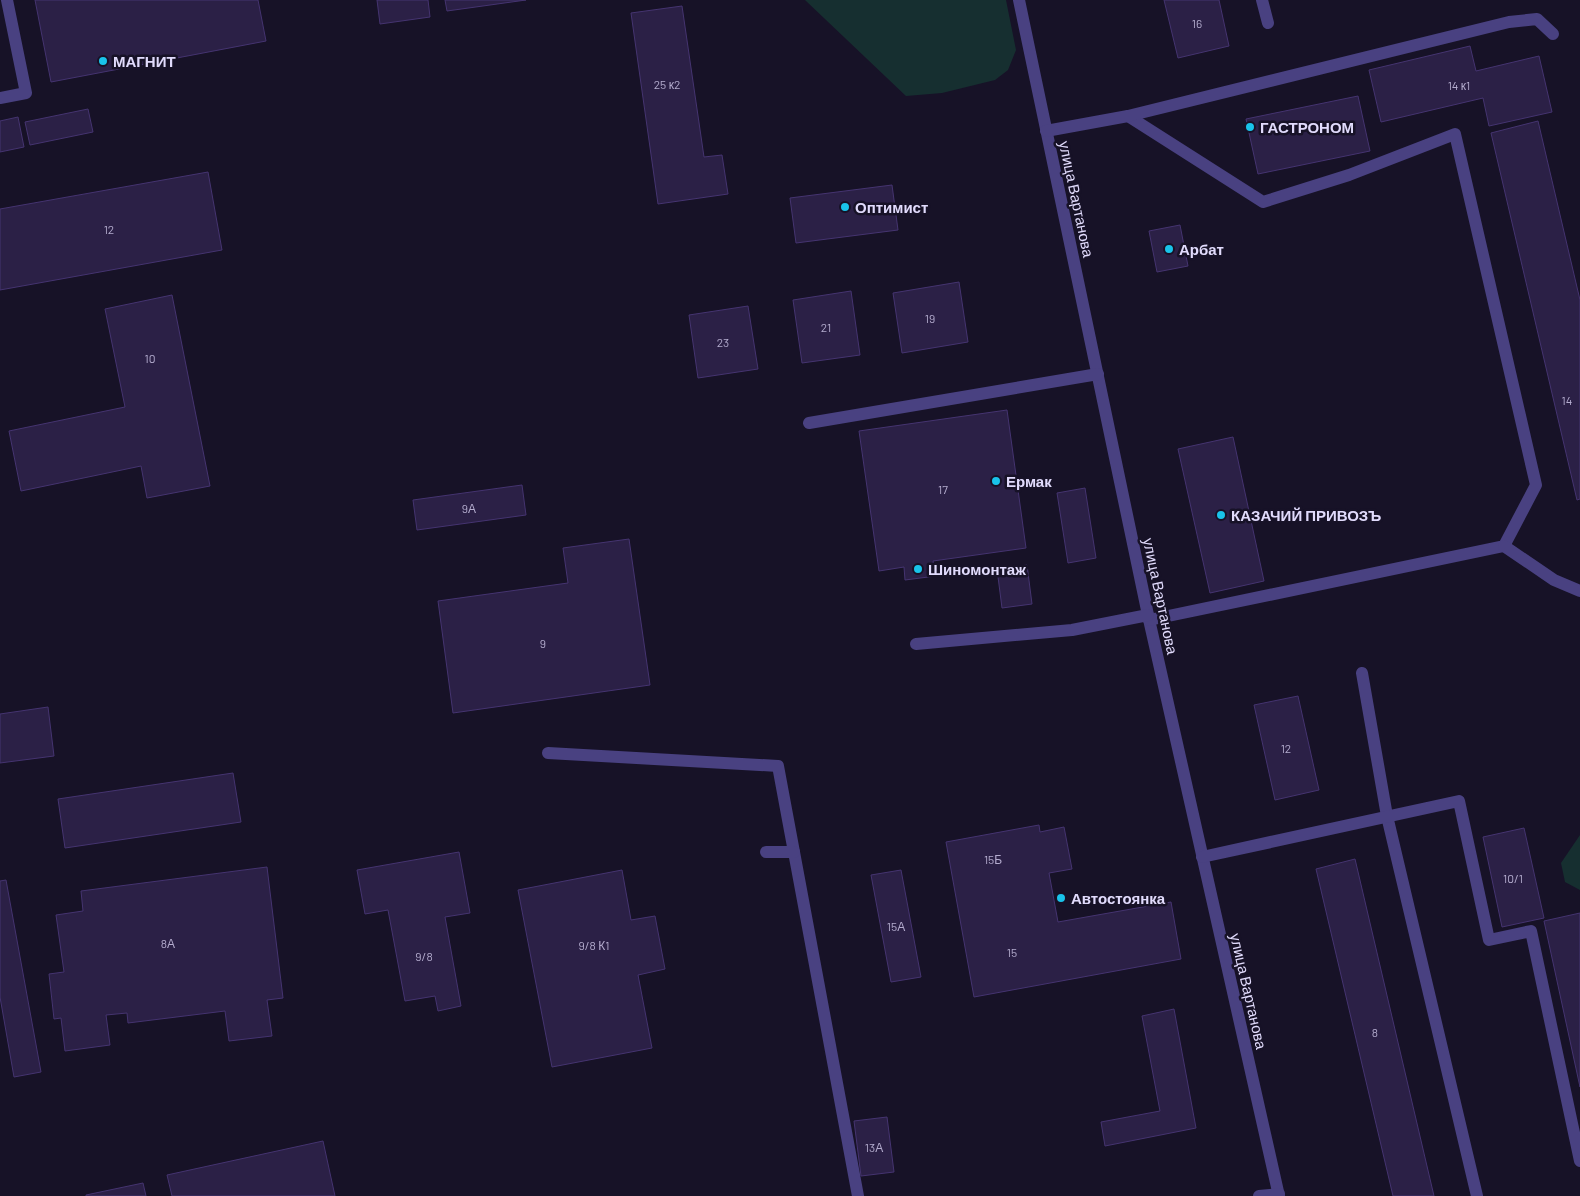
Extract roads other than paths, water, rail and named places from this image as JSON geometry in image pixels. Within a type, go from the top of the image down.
[{"type":"street","points":[[0,98],[26,93],[8,0]]},
{"type":"street","name":"улица Вартанова","points":[[1019,0],[1148,617],[1279,1195]]},
{"type":"street","points":[[1262,0],[1268,22]]},
{"type":"street","points":[[1046,131],[1128,116],[1509,22],[1537,19],[1553,34]]},
{"type":"street","points":[[1128,116],[1263,202],[1349,175],[1454,134],[1536,485],[1504,546]]},
{"type":"street","points":[[809,423],[1098,374]]},
{"type":"street","points":[[916,644],[1072,630],[1148,617],[1504,546],[1554,580],[1580,591]]},
{"type":"street","points":[[1362,673],[1386,816],[1477,1196]]},
{"type":"street","points":[[548,753],[778,766],[858,1196]]},
{"type":"street","points":[[1202,857],[1459,801],[1489,940],[1531,931],[1580,1161]]},
{"type":"street","points":[[766,852],[794,852]]},
{"type":"street","points":[[1259,1196],[1279,1195]]},
{"type":"place","name":"МАГНИТ","points":[[103,61]]},
{"type":"place","name":"ГАСТРОНОМ","points":[[1250,127]]},
{"type":"place","name":"Оптимист","points":[[845,207]]},
{"type":"place","name":"Арбат","points":[[1169,249]]},
{"type":"place","name":"Ермак","points":[[996,481]]},
{"type":"place","name":"КАЗАЧИЙ ПРИВОЗЪ","points":[[1221,515]]},
{"type":"place","name":"Шиномонтаж","points":[[918,569]]},
{"type":"place","name":"Автостоянка","points":[[1061,898]]}]
